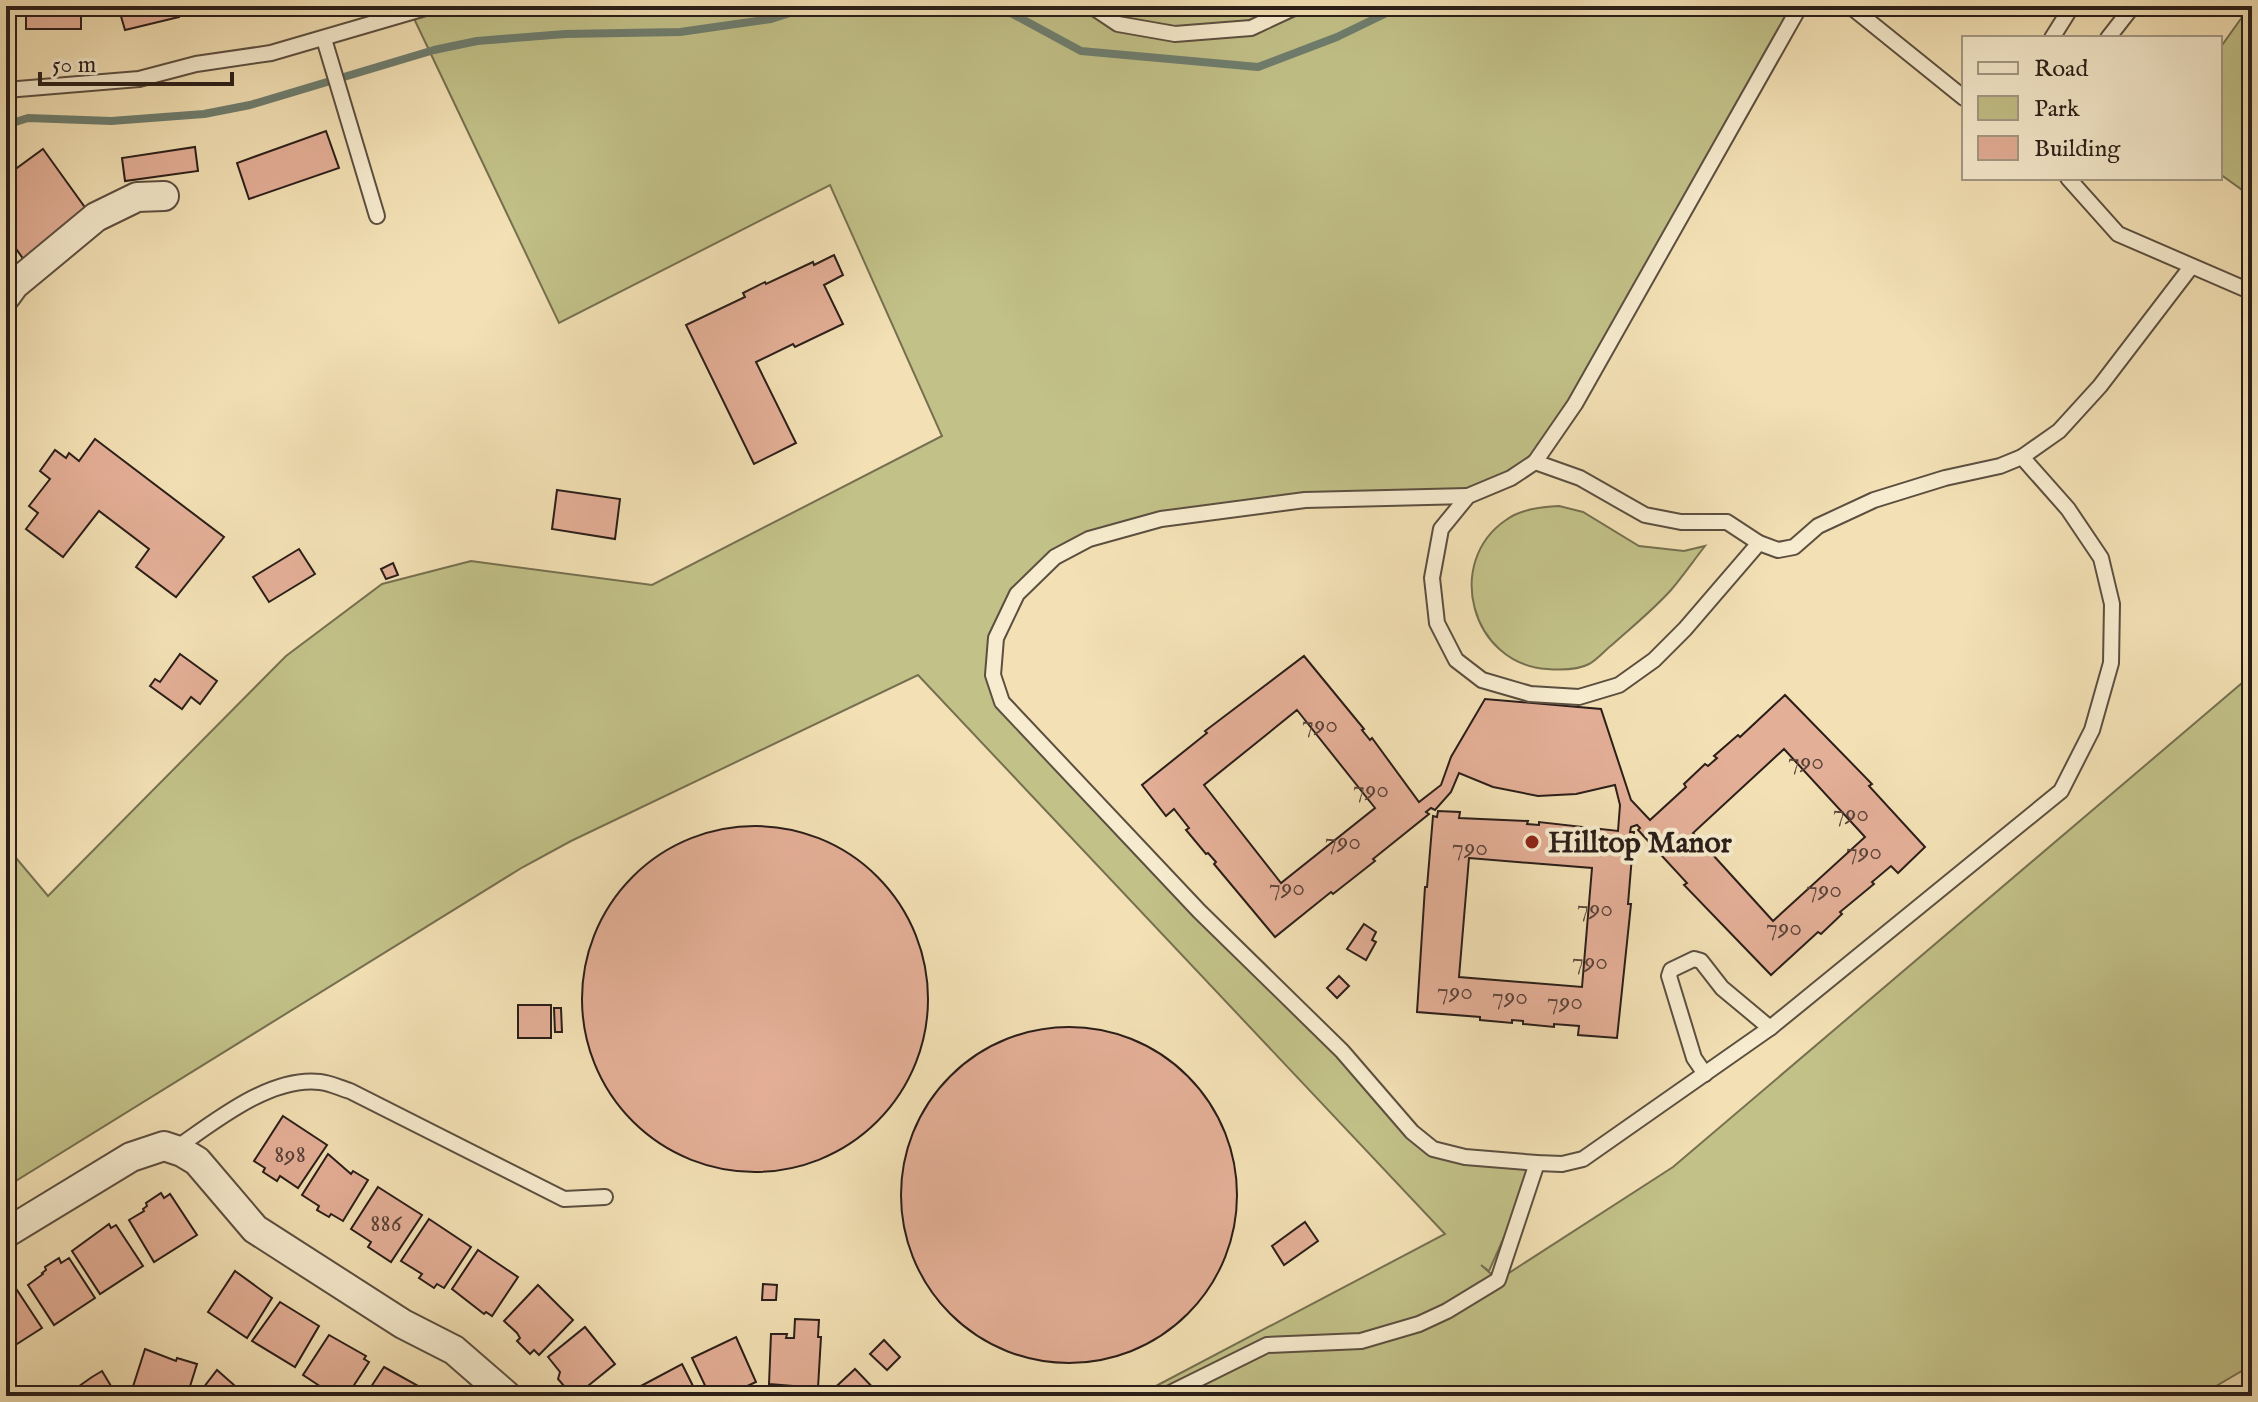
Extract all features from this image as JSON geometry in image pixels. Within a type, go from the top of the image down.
[{"type":"street","points":[[6,296],[14,285],[96,217],[137,197],[164,196]]},
{"type":"street","points":[[6,1233],[131,1157],[169,1148],[197,1161],[255,1229],[403,1324],[454,1350],[507,1396]]},
{"type":"lane","points":[[6,90],[139,79],[196,64],[271,53],[325,42],[432,6]]},
{"type":"lane","points":[[1091,6],[1118,24],[1175,34],[1251,28],[1298,6]]},
{"type":"lane","points":[[1800,6],[1575,404],[1535,462],[1511,478],[1468,496],[1305,500],[1161,519],[1089,539],[1055,557],[1017,594],[996,638],[993,675],[1002,702],[1199,911],[1342,1051],[1412,1132],[1433,1149],[1465,1157],[1537,1163],[1562,1164],[1583,1159],[1770,1028],[2061,791],[2092,730],[2111,663],[2112,604],[2101,558],[2068,509],[2022,457]]},
{"type":"lane","points":[[1850,6],[1962,96]]},
{"type":"lane","points":[[2053,36],[2072,6]]},
{"type":"lane","points":[[2110,36],[2133,6]]},
{"type":"lane","points":[[325,42],[377,216]]},
{"type":"lane","points":[[2070,180],[2118,234],[2252,292]]},
{"type":"lane","points":[[1535,462],[1580,478],[1645,515],[1681,522],[1727,522],[1759,543],[1778,550],[1794,547],[1818,526],[1874,500],[1945,478],[2000,466],[2022,457],[2059,431],[2100,386],[2191,267]]},
{"type":"lane","points":[[1468,496],[1441,529],[1432,578],[1437,623],[1456,660],[1482,680],[1530,694],[1579,697],[1619,685],[1654,660],[1685,629],[1759,543]]},
{"type":"lane","points":[[1705,1074],[1694,1058],[1669,976],[1671,970],[1694,959],[1701,961],[1722,988],[1770,1028]]},
{"type":"lane","points":[[169,1148],[268,1091],[291,1082],[321,1082],[350,1091],[564,1199],[605,1197]]},
{"type":"lane","points":[[1164,1396],[1267,1345],[1361,1341],[1419,1324],[1498,1280],[1537,1163]]},
{"type":"green space","points":[[408,6],[1803,6],[1535,462],[1468,496],[1305,501],[1161,519],[1089,539],[1017,594],[996,638],[1002,702],[1433,1149],[1537,1163],[1489,1271],[1481,1265],[1498,1280],[1673,1167],[2242,683],[2252,714],[2252,1365],[2199,1396],[1137,1396],[1445,1234],[918,675],[523,867],[6,1187],[6,846],[48,896],[286,656],[382,584],[471,561],[652,585],[942,436],[830,185],[559,323]]},
{"type":"green space","points":[[2252,6],[2252,197],[2222,175],[2222,45]]},
{"type":"green space","points":[[1559,506],[1583,512],[1639,546],[1684,551],[1705,546],[1664,597],[1595,660],[1580,667],[1547,669],[1521,663],[1500,650],[1484,631],[1475,608],[1472,584],[1476,560],[1487,538],[1506,520],[1525,511]]},
{"type":"building","points":[[23,6],[81,6],[81,29],[26,29],[26,7]]},
{"type":"building","points":[[118,6],[178,6],[179,17],[125,30]]},
{"type":"building","points":[[326,131],[339,168],[249,199],[237,163]]},
{"type":"building","points":[[195,147],[198,171],[125,181],[122,158]]},
{"type":"building","points":[[43,149],[89,213],[24,260],[14,246],[6,252],[6,176]]},
{"type":"building","points":[[834,255],[843,275],[824,285],[843,324],[756,362],[796,443],[754,464],[686,325],[745,297],[743,293],[765,282]]},
{"type":"building","points":[[95,439],[224,537],[176,597],[136,567],[149,549],[99,511],[63,557],[26,529],[38,513],[29,506],[50,479],[40,471],[55,450],[66,458],[69,453],[79,461]]},
{"type":"building","points":[[557,490],[620,499],[615,539],[552,529]]},
{"type":"building","points":[[299,549],[315,574],[269,602],[253,577]]},
{"type":"building","points":[[393,563],[398,575],[386,579],[381,569]]},
{"type":"building","points":[[180,654],[217,681],[200,704],[191,697],[182,709],[150,686],[155,679],[160,682]]},
{"type":"building","name":"Hilltop Manor","points":[[1304,656],[1370,740],[1372,738],[1419,802],[1441,785],[1451,757],[1485,699],[1601,709],[1631,800],[1650,820],[1686,787],[1684,784],[1705,764],[1708,766],[1717,758],[1714,756],[1738,735],[1740,737],[1785,695],[1872,784],[1869,786],[1925,847],[1898,873],[1891,866],[1840,912],[1842,914],[1821,934],[1818,932],[1771,975],[1684,885],[1687,883],[1638,830],[1637,825],[1631,827],[1630,832],[1634,832],[1628,904],[1631,904],[1617,1038],[1578,1035],[1579,1026],[1554,1024],[1554,1027],[1523,1024],[1523,1021],[1512,1020],[1512,1023],[1417,1012],[1433,816],[1437,817],[1438,811],[1460,812],[1459,818],[1528,821],[1527,824],[1539,825],[1539,822],[1618,831],[1620,805],[1615,785],[1576,794],[1538,796],[1493,787],[1459,773],[1451,792],[1435,810],[1431,808],[1426,812],[1429,814],[1373,859],[1375,861],[1275,937],[1214,864],[1216,862],[1186,830],[1189,828],[1174,809],[1166,816],[1142,785],[1207,733],[1205,731]],"holes":[[[1297,710],[1375,808],[1281,883],[1204,785]],[[1784,749],[1865,837],[1773,921],[1693,833]],[[1469,858],[1592,868],[1582,987],[1459,977]]]},
{"type":"building","points":[[755,826],[789,829],[821,839],[865,865],[889,889],[915,933],[925,965],[928,999],[925,1033],[915,1065],[889,1109],[865,1133],[821,1159],[789,1169],[755,1172],[721,1169],[689,1159],[645,1133],[621,1109],[595,1065],[585,1033],[582,999],[585,965],[595,933],[621,889],[645,865],[689,839],[721,829]]},
{"type":"building","points":[[1364,924],[1376,932],[1372,940],[1376,942],[1366,960],[1347,949]]},
{"type":"building","points":[[1339,976],[1349,986],[1337,998],[1327,988]]},
{"type":"building","points":[[518,1005],[551,1005],[551,1038],[518,1038]]},
{"type":"building","points":[[554,1008],[561,1008],[562,1032],[555,1032]]},
{"type":"building","points":[[1052,1027],[1086,1027],[1118,1034],[1148,1046],[1176,1065],[1199,1088],[1225,1131],[1237,1178],[1234,1228],[1218,1274],[1199,1302],[1176,1325],[1148,1344],[1118,1356],[1086,1363],[1052,1363],[1020,1356],[990,1344],[962,1325],[939,1302],[920,1274],[908,1244],[901,1212],[901,1178],[908,1146],[920,1116],[939,1088],[962,1065],[990,1046],[1020,1034]]},
{"type":"building","points":[[283,1116],[327,1145],[298,1188],[280,1176],[277,1181],[254,1161]]},
{"type":"building","points":[[328,1154],[351,1174],[353,1171],[368,1180],[343,1221],[317,1210],[319,1206],[302,1195]]},
{"type":"building","points":[[378,1187],[422,1215],[391,1262],[368,1247],[371,1242],[351,1229]]},
{"type":"building","points":[[161,1193],[164,1198],[170,1194],[197,1235],[154,1262],[129,1220],[144,1211],[146,1203]]},
{"type":"building","points":[[429,1219],[471,1247],[444,1288],[437,1284],[434,1288],[419,1278],[422,1274],[401,1261]]},
{"type":"building","points":[[1305,1222],[1318,1241],[1284,1265],[1272,1246]]},
{"type":"building","points":[[109,1224],[111,1228],[116,1225],[143,1266],[100,1294],[72,1251]]},
{"type":"building","points":[[478,1250],[518,1277],[492,1316],[486,1312],[484,1314],[452,1289]]},
{"type":"building","points":[[59,1258],[61,1263],[69,1258],[95,1298],[54,1325],[28,1285],[43,1274],[45,1267]]},
{"type":"building","points":[[235,1271],[272,1298],[247,1338],[208,1312]]},
{"type":"building","points":[[13,1284],[42,1328],[6,1351],[6,1288]]},
{"type":"building","points":[[763,1284],[777,1285],[776,1300],[762,1300]]},
{"type":"building","points":[[538,1285],[573,1320],[539,1355],[534,1350],[530,1354],[517,1341],[520,1338],[517,1333],[504,1321]]},
{"type":"building","points":[[280,1302],[319,1326],[295,1367],[252,1341]]},
{"type":"building","points":[[795,1319],[819,1320],[818,1388],[769,1384],[771,1334],[787,1334],[786,1338],[794,1338]]},
{"type":"building","points":[[585,1327],[615,1364],[578,1394],[573,1389],[569,1392],[558,1379],[560,1372],[548,1357]]},
{"type":"building","points":[[329,1335],[366,1356],[364,1359],[369,1362],[347,1396],[335,1396],[303,1375]]},
{"type":"building","points":[[736,1337],[756,1382],[726,1396],[710,1396],[692,1358]]},
{"type":"building","points":[[884,1340],[900,1357],[887,1370],[870,1354]]},
{"type":"building","points":[[145,1349],[176,1361],[177,1358],[197,1364],[187,1396],[130,1396]]},
{"type":"building","points":[[682,1364],[698,1396],[644,1396],[639,1387]]},
{"type":"building","points":[[384,1367],[422,1388],[420,1391],[425,1396],[365,1396]]},
{"type":"building","points":[[855,1369],[881,1396],[826,1396]]},
{"type":"building","points":[[217,1370],[243,1393],[245,1390],[253,1396],[197,1396]]},
{"type":"building","points":[[102,1371],[117,1396],[65,1396],[92,1377]]},
{"type":"waterway","points":[[6,125],[28,118],[111,121],[204,114],[250,105],[434,50],[477,41],[565,34],[680,32],[771,19],[812,6]]},
{"type":"waterway","points":[[998,6],[1081,51],[1258,67],[1337,37],[1401,6]]},
{"type":"place","name":"Hilltop Manor","points":[[1532,842]]}]
